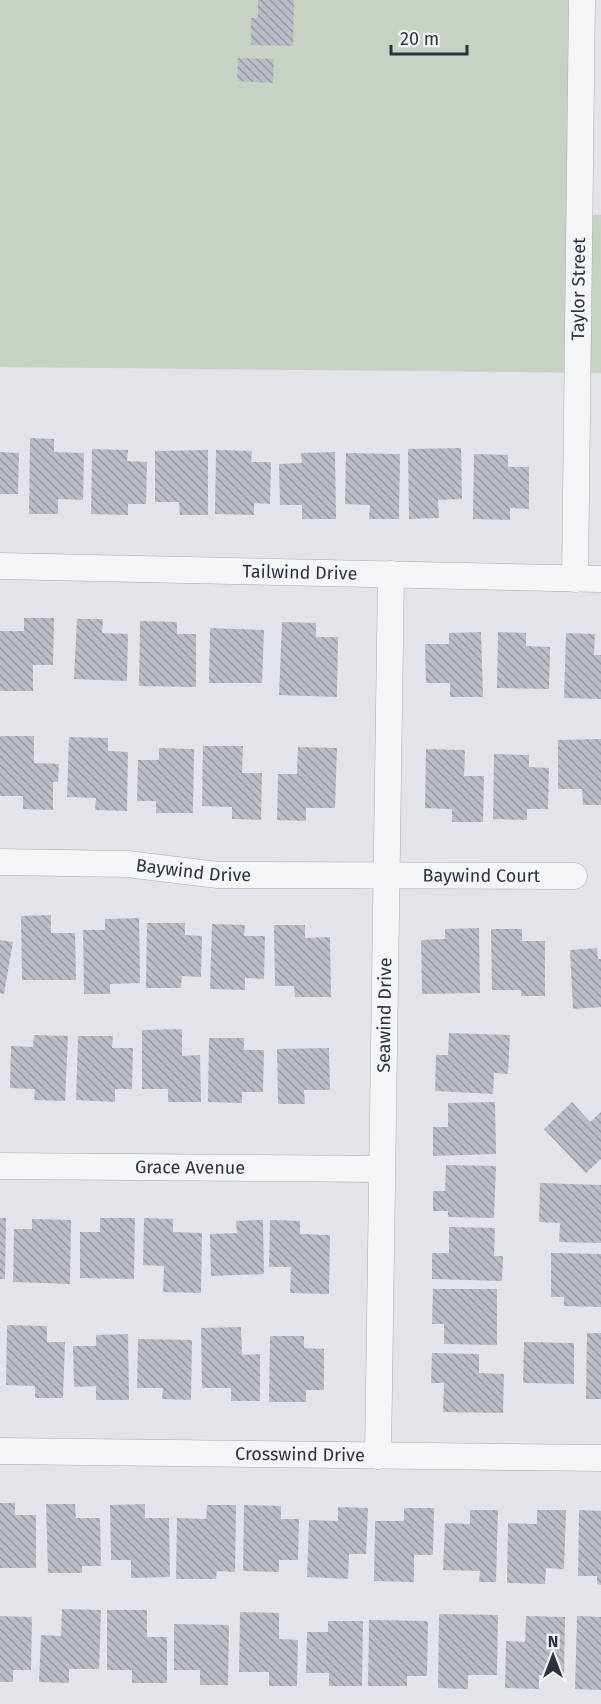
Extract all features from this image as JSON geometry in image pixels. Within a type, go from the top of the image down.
[{"type":"street","name":"Taylor Street","points":[[575,579],[582,0]]},
{"type":"street","name":"Tailwind Drive","points":[[0,566],[601,579]]},
{"type":"street","name":"Seawind Drive","points":[[378,1456],[391,574]]},
{"type":"street","name":"Baywind Drive","points":[[0,862],[127,864],[218,875],[387,876]]},
{"type":"street","name":"Baywind Court","points":[[387,876],[574,876]]},
{"type":"street","name":"Grace Avenue","points":[[0,1166],[382,1169]]},
{"type":"street","name":"Crosswind Drive","points":[[0,1451],[601,1458]]},
{"type":"shaded area","points":[[0,0],[569,0],[578,214],[601,215],[601,373],[0,367]]},
{"type":"building","points":[[258,0],[294,0],[293,46],[251,45],[251,18],[258,18]]},
{"type":"building","points":[[238,58],[274,59],[273,83],[237,81]]},
{"type":"building","points":[[30,438],[54,439],[54,452],[84,453],[83,500],[58,499],[58,514],[29,514]]},
{"type":"building","points":[[461,448],[462,499],[438,500],[439,518],[409,519],[408,449]]},
{"type":"building","points":[[92,449],[128,450],[127,461],[147,462],[146,504],[128,504],[128,515],[91,514]]},
{"type":"building","points":[[208,450],[208,515],[180,515],[179,502],[155,502],[155,451]]},
{"type":"building","points":[[216,450],[252,451],[251,462],[271,462],[270,504],[254,503],[254,515],[215,514]]},
{"type":"building","points":[[0,452],[19,453],[18,494],[0,494]]},
{"type":"building","points":[[335,452],[336,519],[302,519],[302,505],[280,505],[279,464],[302,463],[301,453]]},
{"type":"building","points":[[346,453],[400,454],[399,519],[369,519],[370,505],[345,504]]},
{"type":"building","points":[[474,454],[508,455],[508,467],[529,467],[529,509],[510,508],[510,520],[473,519]]},
{"type":"building","points":[[24,618],[54,618],[53,665],[33,665],[33,691],[0,691],[0,631],[24,631]]},
{"type":"building","points":[[77,619],[103,619],[102,633],[128,634],[127,681],[74,679]]},
{"type":"building","points":[[140,621],[177,622],[177,634],[196,634],[196,687],[139,686]]},
{"type":"building","points":[[282,622],[316,623],[316,637],[338,637],[337,697],[279,695]]},
{"type":"building","points":[[210,628],[264,630],[262,683],[209,683]]},
{"type":"building","points":[[481,632],[483,697],[450,697],[450,683],[426,683],[425,644],[449,644],[449,633]]},
{"type":"building","points":[[498,632],[526,633],[526,646],[550,647],[549,689],[497,688]]},
{"type":"building","points":[[566,633],[595,634],[594,655],[601,655],[601,699],[564,698]]},
{"type":"building","points":[[0,736],[34,736],[34,763],[59,764],[58,782],[53,782],[53,810],[23,809],[23,796],[0,796]]},
{"type":"building","points":[[69,737],[108,738],[108,751],[128,752],[127,811],[95,810],[96,798],[67,797]]},
{"type":"building","points":[[601,739],[601,805],[583,805],[582,789],[558,789],[558,740]]},
{"type":"building","points":[[203,746],[243,746],[242,773],[262,773],[261,820],[232,819],[232,807],[202,806]]},
{"type":"building","points":[[298,747],[337,748],[335,808],[306,808],[306,821],[277,820],[278,774],[297,774]]},
{"type":"building","points":[[159,748],[194,749],[193,813],[156,813],[156,801],[137,801],[138,760],[159,760]]},
{"type":"building","points":[[426,749],[465,750],[464,776],[484,776],[483,822],[452,822],[452,809],[425,808]]},
{"type":"building","points":[[494,754],[529,755],[529,767],[549,768],[548,809],[527,809],[527,820],[493,819]]},
{"type":"building","points":[[51,915],[51,933],[75,933],[76,980],[22,980],[21,916]]},
{"type":"building","points":[[139,918],[140,983],[110,984],[110,994],[84,994],[83,930],[105,930],[105,919]]},
{"type":"building","points":[[147,923],[185,923],[185,935],[202,936],[201,977],[182,976],[181,988],[146,988]]},
{"type":"building","points":[[212,924],[245,925],[244,936],[265,936],[264,979],[245,978],[245,990],[210,989]]},
{"type":"building","points":[[274,925],[305,925],[305,938],[330,937],[331,997],[295,997],[294,986],[275,986]]},
{"type":"building","points":[[479,928],[480,993],[422,994],[421,940],[445,939],[445,929]]},
{"type":"building","points":[[491,929],[522,929],[522,941],[545,941],[545,996],[521,996],[521,990],[492,990]]},
{"type":"building","points":[[0,940],[13,942],[4,994],[0,993]]},
{"type":"building","points":[[597,948],[598,959],[601,959],[601,1007],[573,1009],[570,950]]},
{"type":"building","points":[[182,1029],[182,1056],[200,1055],[201,1102],[168,1102],[168,1089],[142,1089],[142,1030]]},
{"type":"building","points":[[449,1033],[510,1035],[508,1074],[494,1073],[493,1094],[435,1091],[436,1055],[448,1055]]},
{"type":"building","points":[[34,1035],[68,1036],[65,1101],[34,1100],[35,1089],[10,1088],[11,1046],[33,1047]]},
{"type":"building","points":[[78,1036],[113,1036],[112,1048],[133,1048],[132,1089],[115,1089],[115,1102],[76,1100]]},
{"type":"building","points":[[209,1038],[244,1038],[244,1050],[264,1050],[263,1092],[242,1092],[242,1103],[208,1102]]},
{"type":"building","points":[[329,1048],[330,1090],[304,1090],[305,1104],[278,1104],[277,1049]]},
{"type":"building","points":[[495,1102],[496,1154],[433,1156],[433,1127],[448,1127],[448,1103]]},
{"type":"building","points":[[572,1102],[590,1122],[601,1112],[601,1159],[586,1173],[544,1129]]},
{"type":"building","points":[[446,1165],[496,1166],[494,1218],[448,1217],[448,1211],[433,1211],[433,1191],[445,1191]]},
{"type":"building","points":[[540,1183],[601,1185],[601,1243],[559,1242],[560,1223],[539,1222]]},
{"type":"building","points":[[0,1218],[6,1218],[5,1279],[0,1279]]},
{"type":"building","points":[[100,1218],[135,1218],[134,1279],[80,1278],[80,1232],[100,1232]]},
{"type":"building","points":[[144,1218],[173,1219],[173,1232],[202,1233],[201,1293],[163,1292],[164,1266],[143,1265]]},
{"type":"building","points":[[32,1219],[71,1220],[70,1284],[13,1282],[14,1229],[32,1229]]},
{"type":"building","points":[[263,1220],[264,1274],[211,1276],[210,1234],[237,1233],[236,1221]]},
{"type":"building","points":[[270,1220],[300,1221],[300,1234],[330,1235],[329,1294],[290,1293],[291,1267],[269,1267]]},
{"type":"building","points":[[449,1227],[495,1228],[494,1256],[503,1256],[502,1281],[432,1279],[432,1253],[449,1253]]},
{"type":"building","points":[[551,1253],[601,1254],[601,1307],[564,1306],[564,1297],[551,1297]]},
{"type":"building","points":[[433,1289],[497,1289],[497,1345],[444,1344],[444,1324],[432,1324]]},
{"type":"building","points":[[7,1325],[47,1326],[47,1342],[65,1342],[63,1398],[35,1398],[35,1386],[6,1385]]},
{"type":"building","points":[[241,1327],[242,1355],[260,1354],[260,1401],[231,1401],[231,1388],[202,1388],[201,1328]]},
{"type":"building","points":[[587,1333],[601,1333],[601,1399],[586,1399]]},
{"type":"building","points":[[128,1334],[129,1400],[96,1400],[96,1386],[74,1387],[73,1346],[96,1346],[96,1335]]},
{"type":"building","points":[[270,1336],[304,1336],[304,1348],[324,1349],[324,1390],[306,1390],[306,1402],[269,1402]]},
{"type":"building","points":[[138,1339],[192,1340],[191,1400],[162,1399],[163,1388],[137,1388]]},
{"type":"building","points":[[524,1342],[574,1343],[574,1384],[523,1383]]},
{"type":"building","points":[[432,1353],[479,1354],[479,1373],[504,1374],[503,1413],[443,1412],[444,1383],[431,1383]]},
{"type":"building","points":[[0,1503],[15,1503],[15,1515],[36,1515],[36,1568],[0,1568]]},
{"type":"building","points":[[46,1504],[75,1504],[76,1518],[100,1518],[101,1566],[82,1566],[82,1573],[48,1573]]},
{"type":"building","points":[[145,1504],[145,1518],[169,1518],[170,1577],[131,1578],[131,1560],[111,1560],[110,1505]]},
{"type":"building","points":[[207,1505],[236,1505],[235,1572],[217,1571],[216,1579],[176,1579],[177,1518],[206,1519]]},
{"type":"building","points":[[244,1505],[281,1506],[281,1519],[299,1519],[298,1560],[279,1560],[279,1572],[243,1571]]},
{"type":"building","points":[[338,1507],[368,1508],[366,1554],[349,1554],[348,1579],[307,1577],[309,1520],[338,1521]]},
{"type":"building","points":[[404,1508],[434,1508],[433,1555],[414,1555],[414,1582],[374,1581],[375,1521],[404,1521]]},
{"type":"building","points":[[470,1510],[498,1510],[496,1582],[479,1582],[480,1571],[443,1570],[445,1523],[470,1524]]},
{"type":"building","points":[[537,1510],[566,1510],[564,1569],[546,1568],[545,1584],[507,1583],[508,1523],[537,1524]]},
{"type":"building","points":[[579,1510],[601,1511],[601,1585],[597,1584],[597,1576],[578,1576]]},
{"type":"building","points":[[62,1609],[101,1610],[99,1669],[69,1669],[69,1683],[39,1682],[41,1635],[61,1636]]},
{"type":"building","points":[[107,1610],[147,1610],[147,1637],[167,1637],[167,1683],[132,1683],[132,1670],[107,1670]]},
{"type":"building","points":[[240,1612],[279,1613],[279,1639],[298,1640],[297,1686],[269,1686],[269,1672],[239,1672]]},
{"type":"building","points":[[439,1614],[498,1615],[497,1675],[468,1675],[468,1689],[438,1688]]},
{"type":"building","points":[[0,1616],[32,1617],[31,1670],[13,1670],[13,1682],[0,1682]]},
{"type":"building","points":[[526,1616],[565,1617],[564,1675],[539,1675],[539,1689],[505,1688],[506,1641],[525,1642]]},
{"type":"building","points":[[577,1616],[601,1617],[601,1690],[575,1689]]},
{"type":"building","points":[[369,1620],[428,1621],[427,1676],[407,1676],[407,1686],[368,1686]]},
{"type":"building","points":[[328,1621],[363,1621],[362,1686],[329,1686],[329,1673],[306,1673],[307,1632],[328,1632]]},
{"type":"building","points":[[174,1624],[229,1625],[228,1685],[200,1685],[200,1670],[174,1670]]}]
